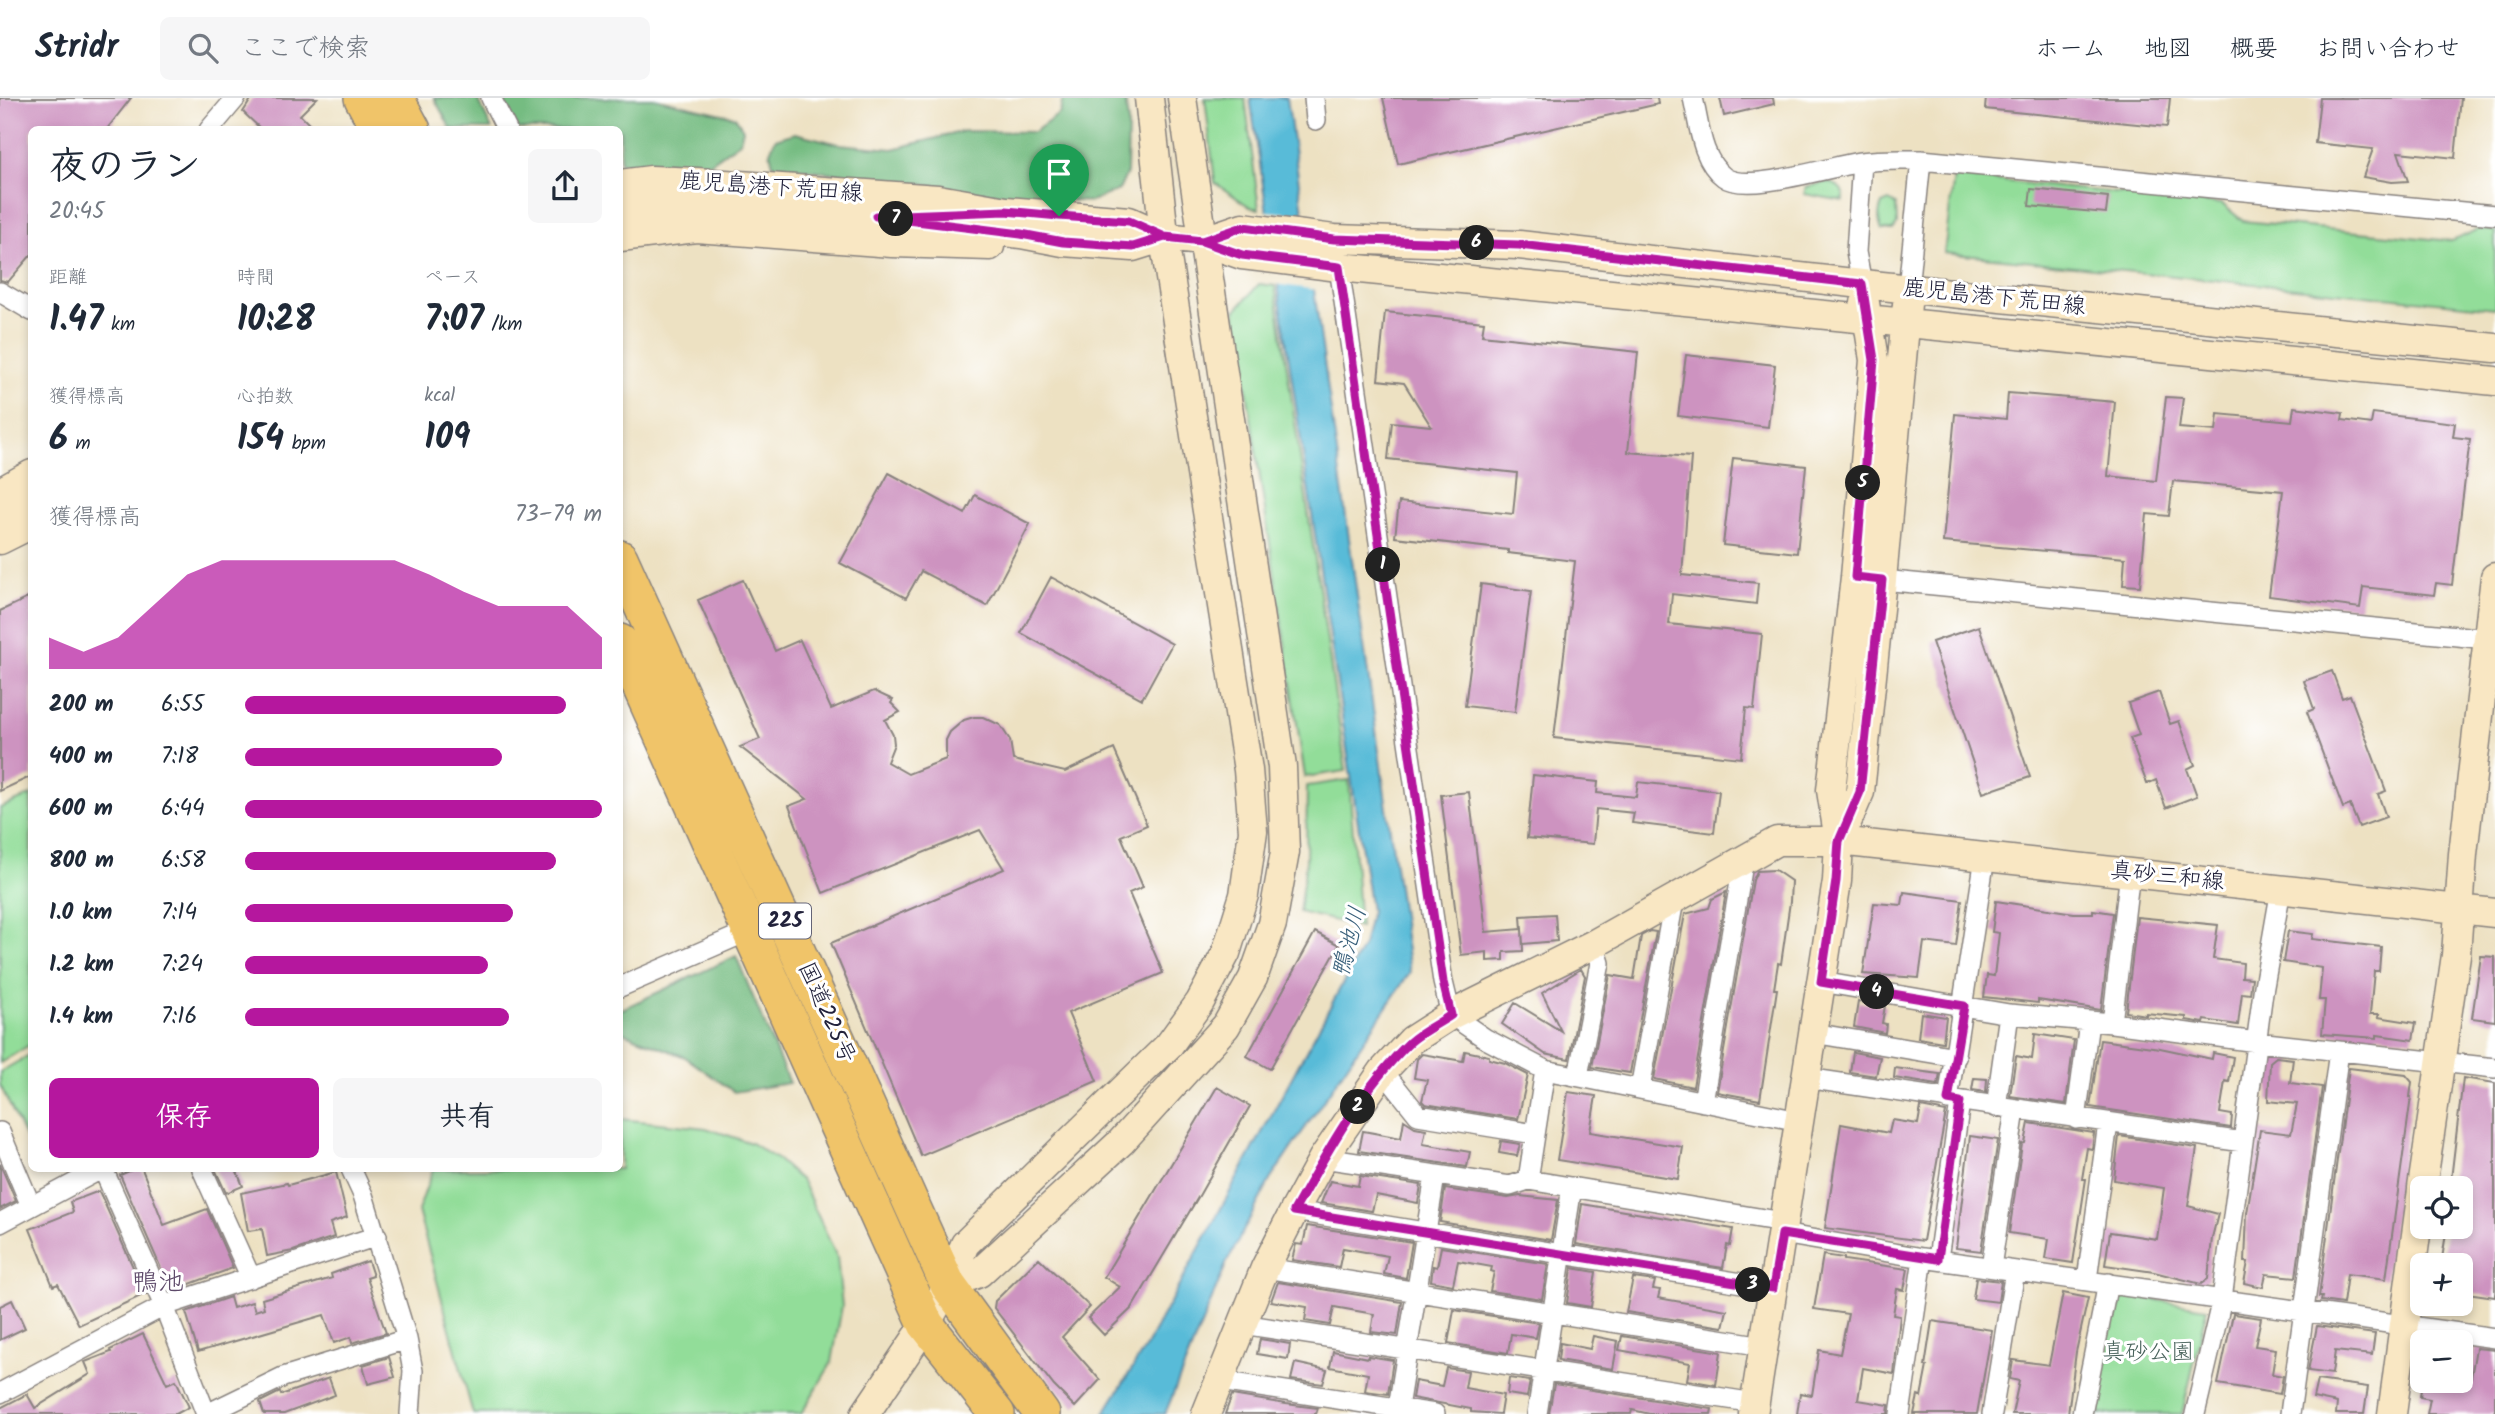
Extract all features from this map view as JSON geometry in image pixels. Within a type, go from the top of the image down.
[{"type":"highway","points":[[362,98],[377,126]]},
{"type":"highway","points":[[396,98],[411,126]]},
{"type":"highway","name":"国道225号","points":[[623,565],[948,1285],[1042,1414]]},
{"type":"highway","name":"国道225号","points":[[623,649],[926,1324],[997,1414]]},
{"type":"street","points":[[212,126],[236,98]]},
{"type":"street","points":[[491,98],[505,126]]},
{"type":"street","points":[[865,1414],[926,1324],[948,1285],[965,1244],[1169,1045],[1200,1002],[1226,953],[1244,895],[1253,831],[1248,770],[1165,237],[1149,98]]},
{"type":"street","points":[[948,1285],[979,1273],[1121,1142],[1179,1079],[1226,1026],[1253,978],[1272,924],[1285,852],[1282,767],[1182,98]]},
{"type":"street","points":[[1314,98],[1316,120]]},
{"type":"street","points":[[1693,98],[1709,159],[1724,178],[1734,182],[1777,180],[1862,162],[1921,160],[2495,215]]},
{"type":"street","points":[[1242,1324],[1544,1371],[1754,1409],[1836,881],[1839,841],[1831,790],[1869,578],[1905,323],[1921,160]]},
{"type":"street","points":[[1862,162],[1856,252],[1874,360],[1869,578]]},
{"type":"street","name":"鹿児島港下荒田線","points":[[623,184],[651,180],[938,199],[1006,211],[1129,221],[1165,237],[1202,241],[1242,255],[1339,267],[2495,381]]},
{"type":"street","name":"鹿児島港下荒田線","points":[[623,209],[732,205],[876,216],[1021,234],[1063,242],[1133,247],[1165,237]]},
{"type":"street","name":"鹿児島港下荒田線","points":[[876,216],[1006,211]]},
{"type":"street","name":"鹿児島港下荒田線","points":[[1202,241],[1243,227],[1334,239],[1519,245],[1908,289],[2495,348]]},
{"type":"street","name":"鹿児島港下荒田線","points":[[623,237],[696,228],[892,243],[1017,247],[1063,242]]},
{"type":"street","points":[[1339,267],[1443,982],[1451,1015],[1486,1040],[1545,1070],[1799,1121]]},
{"type":"street","points":[[0,292],[28,309]]},
{"type":"street","points":[[0,492],[28,476]]},
{"type":"street","points":[[0,519],[28,503]]},
{"type":"street","points":[[0,540],[28,526]]},
{"type":"street","points":[[2424,1176],[2456,955],[2495,577]]},
{"type":"street","points":[[1869,578],[2488,639]]},
{"type":"street","name":"真砂三和線","points":[[1206,1414],[1265,1268],[1323,1158],[1382,1071],[1412,1040],[1451,1015],[1594,944],[1777,841],[1839,841],[2495,913]]},
{"type":"street","points":[[1900,1414],[1931,1258],[1985,856]]},
{"type":"street","points":[[1703,1102],[1744,859]]},
{"type":"street","points":[[2112,1023],[2130,873]]},
{"type":"street","points":[[2195,1414],[2222,1299],[2263,992],[2281,889]]},
{"type":"street","points":[[1640,1089],[1674,900]]},
{"type":"street","points":[[623,986],[749,931]]},
{"type":"street","points":[[1578,1076],[1600,963],[1594,944]]},
{"type":"street","points":[[1821,982],[2009,1014],[2112,1023],[2495,1068]]},
{"type":"street","points":[[1990,1267],[2006,1109],[2009,1014]]},
{"type":"street","points":[[2076,1119],[2089,1022]]},
{"type":"street","points":[[1813,1033],[1956,1057]]},
{"type":"street","points":[[2290,1414],[2339,1051]]},
{"type":"street","points":[[1528,1180],[1545,1070]]},
{"type":"street","points":[[1382,1071],[1418,1115],[1535,1134]]},
{"type":"street","points":[[1806,1078],[2243,1142]]},
{"type":"street","points":[[2087,1280],[2108,1123]]},
{"type":"street","points":[[0,1132],[31,1206]]},
{"type":"street","points":[[1323,1158],[1510,1186],[1528,1180],[1931,1258],[2495,1338]]},
{"type":"street","points":[[0,1223],[96,1172]]},
{"type":"street","points":[[103,1172],[164,1306],[206,1414],[283,1377],[407,1339]]},
{"type":"street","points":[[203,1172],[251,1278]]},
{"type":"street","points":[[352,1172],[377,1236],[407,1339],[413,1371],[410,1414]]},
{"type":"street","points":[[1398,1411],[1434,1176]]},
{"type":"street","points":[[1537,1414],[1572,1188]]},
{"type":"street","points":[[1294,1211],[1773,1288]]},
{"type":"street","points":[[0,1393],[164,1306],[377,1236]]},
{"type":"street","points":[[2392,1414],[2415,1239]]},
{"type":"street","points":[[1265,1268],[1764,1346]]},
{"type":"street","points":[[1992,1414],[2015,1271]]},
{"type":"street","points":[[2082,1414],[2108,1283]]},
{"type":"street","points":[[1220,1381],[1398,1411],[1435,1414]]},
{"type":"green space","points":[[434,98],[477,98],[491,126],[449,126]]},
{"type":"green space","points":[[501,98],[654,98],[735,117],[743,129],[740,142],[710,163],[623,163],[623,126],[515,126]]},
{"type":"green space","points":[[1063,98],[1125,98],[1128,122],[1127,173],[1119,190],[1089,202],[976,192],[773,165],[770,152],[775,139],[795,133],[839,144],[893,149],[965,131],[1034,132],[1060,113]]},
{"type":"green space","points":[[1205,98],[1245,98],[1259,209],[1250,207],[1215,183]]},
{"type":"green space","points":[[1954,176],[2222,204],[2243,221],[2452,241],[2479,229],[2495,231],[2495,308],[1944,253]]},
{"type":"green space","points":[[1827,182],[1840,188],[1844,201],[1804,194],[1806,187]]},
{"type":"green space","points":[[1889,201],[1896,205],[1897,224],[1893,230],[1882,230],[1880,210],[1882,204]]},
{"type":"green space","points":[[1259,284],[1275,286],[1346,771],[1305,777],[1235,311]]},
{"type":"green space","points":[[1349,780],[1360,927],[1299,912],[1306,861],[1307,786]]},
{"type":"green space","points":[[28,796],[28,1046],[0,1063],[0,808]]},
{"type":"green space","points":[[736,956],[789,1083],[734,1092],[685,1057],[623,1032],[623,1009]]},
{"type":"green space","points":[[28,1056],[28,1143],[0,1085],[0,1072]]},
{"type":"green space","points":[[623,1119],[706,1128],[751,1143],[778,1160],[802,1181],[837,1257],[842,1306],[832,1362],[801,1414],[473,1414],[418,1211],[432,1172],[623,1172]]},
{"type":"green space","name":"真砂公園","points":[[2120,1294],[2207,1308],[2182,1414],[2088,1414],[2111,1301]]},
{"type":"water","points":[[1250,98],[1287,98],[1410,972],[1270,1180],[1227,1262],[1165,1414],[1104,1414],[1148,1343],[1363,946],[1371,911]]},
{"type":"pier","points":[[1264,211],[1307,215],[1318,290],[1274,284]]},
{"type":"building","points":[[0,98],[131,98],[109,126],[28,126],[28,259],[8,282],[0,280]]},
{"type":"building","points":[[252,98],[317,98],[300,115],[311,126],[258,126],[243,112]]},
{"type":"building","points":[[1383,98],[1657,98],[1658,104],[1398,164]]},
{"type":"building","points":[[1720,98],[1773,98],[1774,104],[1724,116]]},
{"type":"building","points":[[1986,98],[2170,98],[2167,127],[1985,109]]},
{"type":"building","points":[[2320,98],[2461,98],[2455,158],[2398,152],[2408,181],[2392,182],[2363,177],[2373,149],[2315,143]]},
{"type":"building","points":[[2031,189],[2108,197],[2106,213],[2029,206]]},
{"type":"building","points":[[1385,312],[1484,322],[1482,335],[1638,352],[1628,452],[1691,457],[1682,575],[1758,583],[1756,604],[1672,594],[1669,624],[1762,634],[1754,709],[1746,708],[1741,758],[1554,738],[1575,561],[1395,537],[1399,502],[1513,514],[1517,473],[1388,459],[1392,422],[1431,426],[1404,383],[1378,380]]},
{"type":"building","points":[[1686,355],[1775,365],[1768,427],[1678,416]]},
{"type":"building","points":[[2008,393],[2115,402],[2108,476],[2156,481],[2166,397],[2183,398],[2179,428],[2216,431],[2218,414],[2292,421],[2294,407],[2343,413],[2342,420],[2371,424],[2373,413],[2455,423],[2453,437],[2470,439],[2452,585],[2436,583],[2434,595],[2363,587],[2360,608],[2269,596],[2283,491],[2173,481],[2169,516],[2147,514],[2140,586],[2123,585],[2125,558],[1943,542],[1955,414],[2006,419]]},
{"type":"building","points":[[1733,458],[1806,466],[1797,553],[1723,545]]},
{"type":"building","points":[[889,473],[965,514],[975,495],[1030,524],[987,606],[921,571],[906,598],[840,563]]},
{"type":"building","points":[[1051,577],[1172,644],[1142,699],[1021,633]]},
{"type":"building","points":[[743,580],[775,651],[800,640],[831,709],[874,691],[893,700],[891,703],[900,712],[885,720],[893,735],[894,744],[887,762],[908,774],[946,759],[946,740],[950,732],[964,720],[974,717],[983,717],[1000,725],[1010,740],[1013,760],[1065,772],[1114,749],[1147,825],[1121,836],[1143,887],[1129,893],[1163,973],[1068,1013],[1097,1081],[921,1156],[831,943],[1004,869],[980,830],[823,893],[789,806],[807,799],[740,747],[760,739],[698,600]]},
{"type":"building","points":[[1481,584],[1531,591],[1515,712],[1465,706]]},
{"type":"building","points":[[28,598],[28,778],[0,791],[0,611]]},
{"type":"building","points":[[1979,626],[2030,777],[1983,793],[1932,642]]},
{"type":"building","points":[[2332,671],[2342,698],[2350,695],[2386,791],[2378,794],[2386,817],[2359,827],[2350,805],[2343,808],[2307,712],[2314,709],[2304,681]]},
{"type":"building","points":[[2159,692],[2170,724],[2179,721],[2195,765],[2187,769],[2197,796],[2166,808],[2156,780],[2147,784],[2130,738],[2139,735],[2128,703]]},
{"type":"building","points":[[1533,775],[1598,782],[1597,793],[1636,797],[1638,782],[1719,791],[1714,833],[1632,823],[1634,813],[1596,809],[1593,844],[1527,838]]},
{"type":"building","points":[[1469,792],[1486,932],[1522,929],[1523,951],[1504,952],[1504,960],[1487,961],[1487,952],[1461,955],[1441,795]]},
{"type":"building","points":[[1775,870],[1791,881],[1790,902],[1781,964],[1778,963],[1774,989],[1777,989],[1760,1100],[1717,1092],[1753,880],[1757,871]]},
{"type":"building","points":[[1726,892],[1693,1087],[1654,1079],[1685,914],[1709,908],[1712,899]]},
{"type":"building","points":[[1904,892],[1962,900],[1956,946],[1924,942],[1919,978],[1863,974],[1874,903],[1902,905]]},
{"type":"building","points":[[1996,901],[2074,913],[2093,913],[2093,910],[2113,913],[2101,1010],[2038,1000],[2038,1003],[1984,997],[1987,975],[1994,976],[1999,933],[1992,932]]},
{"type":"building","points":[[1555,914],[1557,941],[1523,944],[1521,916]]},
{"type":"building","points":[[2137,917],[2218,925],[2213,959],[2243,963],[2242,977],[2252,978],[2250,994],[2242,993],[2238,1025],[2126,1012]]},
{"type":"building","points":[[1650,931],[1656,932],[1630,1073],[1592,1067],[1610,975],[1634,979],[1641,936]]},
{"type":"building","points":[[2288,931],[2313,934],[2312,939],[2381,947],[2379,971],[2374,971],[2370,1014],[2416,1023],[2413,1040],[2377,1035],[2377,1038],[2322,1034],[2325,1000],[2319,1000],[2322,968],[2283,962]]},
{"type":"building","points":[[1315,932],[1339,945],[1270,1069],[1247,1056]]},
{"type":"building","points":[[2481,956],[2495,957],[2495,1021],[2472,1018]]},
{"type":"building","points":[[1581,969],[1585,976],[1569,1059],[1545,1054],[1502,1024],[1515,1003],[1561,1031],[1542,993]]},
{"type":"building","points":[[1858,1002],[1885,1006],[1882,1023],[1886,1024],[1885,1033],[1854,1027]]},
{"type":"building","points":[[1921,1013],[1946,1017],[1943,1042],[1918,1038]]},
{"type":"building","points":[[2035,1034],[2074,1040],[2066,1104],[2010,1096],[2016,1056],[2032,1059]]},
{"type":"building","points":[[2100,1040],[2160,1048],[2212,1059],[2213,1053],[2233,1057],[2229,1082],[2225,1081],[2220,1113],[2232,1115],[2231,1128],[2090,1107]]},
{"type":"building","points":[[1465,1051],[1489,1056],[1489,1059],[1505,1063],[1528,1075],[1518,1119],[1425,1104],[1422,1101],[1427,1080],[1414,1078],[1417,1059],[1422,1054],[1463,1061]]},
{"type":"building","points":[[1853,1052],[1880,1057],[1876,1076],[1850,1072]]},
{"type":"building","points":[[2276,1057],[2293,1059],[2290,1083],[2322,1087],[2296,1277],[2266,1274],[2263,1287],[2244,1283],[2248,1262],[2245,1262],[2247,1213],[2260,1130],[2291,1134],[2297,1104],[2268,1101],[2270,1062]]},
{"type":"building","points":[[1895,1068],[1940,1074],[1938,1085],[1894,1078]]},
{"type":"building","points":[[2349,1068],[2406,1075],[2412,1082],[2386,1279],[2347,1274],[2343,1304],[2321,1301],[2322,1297],[2319,1297]]},
{"type":"building","points":[[1974,1078],[1987,1079],[1986,1092],[1972,1090]]},
{"type":"building","points":[[2463,1078],[2495,1083],[2495,1297],[2473,1294],[2473,1253],[2443,1253],[2445,1239],[2473,1239],[2473,1176],[2451,1176]]},
{"type":"building","points":[[1217,1087],[1250,1106],[1132,1308],[1104,1335],[1088,1318],[1120,1287],[1104,1277]]},
{"type":"building","points":[[1568,1092],[1596,1096],[1590,1132],[1683,1147],[1678,1179],[1557,1160]]},
{"type":"building","points":[[1921,1107],[1946,1112],[1923,1241],[1825,1228],[1841,1124],[1889,1133],[1892,1120],[1918,1124]]},
{"type":"building","points":[[1404,1120],[1415,1127],[1426,1129],[1423,1144],[1470,1152],[1467,1167],[1359,1151],[1363,1131],[1401,1138]]},
{"type":"building","points":[[2029,1123],[2094,1133],[2092,1149],[2087,1148],[2082,1179],[2086,1179],[2073,1263],[2046,1259],[2049,1239],[2009,1233],[2022,1144],[2025,1143]]},
{"type":"building","points":[[1970,1136],[1998,1140],[1981,1251],[1956,1248]]},
{"type":"building","points":[[2119,1136],[2197,1148],[2188,1206],[2218,1214],[2212,1238],[2208,1279],[2201,1284],[2154,1272],[2105,1265],[2110,1232],[2157,1239],[2164,1188],[2114,1180]]},
{"type":"building","points":[[1501,1141],[1520,1144],[1517,1156],[1499,1153]]},
{"type":"building","points":[[0,1164],[16,1201],[0,1209]]},
{"type":"building","points":[[143,1172],[164,1225],[207,1209],[233,1268],[171,1291],[120,1175]]},
{"type":"building","points":[[216,1172],[237,1172],[243,1186],[226,1193]]},
{"type":"building","points":[[336,1172],[347,1217],[330,1223],[334,1237],[293,1251],[267,1256],[262,1229],[248,1231],[241,1193],[287,1183],[288,1185]]},
{"type":"building","points":[[1360,1176],[1421,1185],[1418,1203],[1376,1195],[1372,1211],[1321,1203],[1330,1181],[1358,1186]]},
{"type":"building","points":[[1445,1189],[1508,1198],[1520,1196],[1558,1200],[1551,1240],[1440,1222]]},
{"type":"building","points":[[99,1191],[145,1294],[79,1325],[58,1284],[53,1286],[30,1229],[73,1212],[70,1202]]},
{"type":"building","points":[[1582,1204],[1733,1229],[1723,1268],[1576,1244]]},
{"type":"building","points":[[1307,1226],[1412,1242],[1406,1278],[1384,1274],[1388,1256],[1343,1248],[1339,1267],[1292,1260],[1296,1244],[1303,1245]]},
{"type":"building","points":[[1441,1247],[1548,1264],[1542,1299],[1490,1291],[1494,1272],[1491,1271],[1492,1267],[1458,1261],[1453,1285],[1431,1281],[1433,1266],[1437,1267]]},
{"type":"building","points":[[1823,1255],[1908,1269],[1904,1290],[1897,1289],[1893,1315],[1900,1316],[1894,1374],[1863,1368],[1858,1400],[1889,1405],[1888,1414],[1797,1414],[1800,1393],[1812,1395],[1819,1350],[1840,1354],[1848,1314],[1814,1309]]},
{"type":"building","points":[[1039,1258],[1090,1307],[1062,1337],[1100,1380],[1075,1407],[1054,1386],[994,1308],[995,1301]]},
{"type":"building","points":[[368,1261],[373,1276],[367,1278],[386,1333],[352,1343],[351,1337],[334,1343],[324,1315],[198,1352],[186,1312],[230,1297],[233,1308],[252,1302],[255,1311],[264,1308],[262,1299],[332,1278],[331,1274]]},
{"type":"building","points":[[1572,1268],[1596,1272],[1591,1307],[1567,1303]]},
{"type":"building","points":[[1633,1278],[1655,1281],[1653,1289],[1660,1290],[1658,1298],[1727,1310],[1723,1327],[1626,1312]]},
{"type":"building","points":[[1976,1278],[2001,1281],[1998,1302],[1973,1299]]},
{"type":"building","points":[[1278,1282],[1402,1302],[1397,1335],[1371,1332],[1374,1314],[1334,1307],[1330,1325],[1305,1321],[1307,1307],[1271,1301]]},
{"type":"building","points":[[2063,1293],[2088,1298],[2076,1352],[2068,1414],[2012,1414],[2019,1381],[2010,1379],[2013,1360],[2049,1365]]},
{"type":"building","points":[[12,1300],[25,1328],[0,1340],[0,1306]]},
{"type":"building","points":[[1454,1310],[1539,1323],[1536,1338],[1511,1334],[1508,1353],[1448,1343]]},
{"type":"building","points":[[2233,1314],[2261,1318],[2255,1346],[2276,1349],[2272,1374],[2283,1376],[2280,1394],[2218,1384]]},
{"type":"building","points":[[1932,1321],[1992,1330],[1977,1414],[1914,1414],[1918,1396],[1921,1397],[1927,1366]]},
{"type":"building","points":[[2317,1326],[2375,1334],[2372,1355],[2335,1351],[2332,1374],[2308,1371]]},
{"type":"building","points":[[143,1334],[167,1384],[176,1380],[189,1407],[176,1414],[0,1414],[0,1408],[27,1394],[35,1408],[90,1374],[85,1362],[111,1352],[110,1350]]},
{"type":"building","points":[[1593,1336],[1618,1341],[1613,1369],[1558,1360],[1560,1343],[1590,1349]]},
{"type":"building","points":[[1622,1336],[1721,1352],[1716,1385],[1687,1380],[1690,1363],[1619,1350]]},
{"type":"building","points":[[1260,1339],[1290,1344],[1288,1359],[1257,1354]]},
{"type":"building","points":[[2476,1348],[2495,1350],[2493,1414],[2427,1414],[2430,1399],[2420,1397],[2420,1393],[2473,1393]]},
{"type":"building","points":[[1333,1351],[1393,1360],[1388,1394],[1365,1391],[1368,1374],[1330,1367]]},
{"type":"building","points":[[389,1357],[395,1377],[368,1384],[363,1365]]},
{"type":"building","points":[[1295,1363],[1327,1370],[1323,1384],[1291,1380]]},
{"type":"building","points":[[1446,1368],[1468,1371],[1465,1388],[1503,1395],[1500,1414],[1471,1412],[1471,1409],[1412,1398],[1415,1381],[1442,1386]]},
{"type":"building","points":[[329,1378],[335,1395],[284,1414],[264,1414],[260,1402],[280,1392],[281,1395]]},
{"type":"building","points":[[1509,1378],[1530,1381],[1527,1397],[1507,1394]]},
{"type":"building","points":[[2317,1380],[2368,1387],[2364,1414],[2336,1414],[2337,1403],[2313,1398]]},
{"type":"building","points":[[1554,1384],[1712,1409],[1711,1414],[1650,1414],[1632,1410],[1631,1414],[1549,1414]]},
{"type":"building","points":[[1232,1395],[1318,1408],[1316,1414],[1225,1414]]},
{"type":"district","name":"鴨池","points":[[158,1283]]},
{"type":"route","points":[[1059,216],[1006,211],[876,216],[1021,234],[1063,242],[1133,247],[1165,237],[1202,241],[1243,227],[1334,239],[1519,245],[1862,284],[1874,360],[1855,577],[1882,580],[1860,792],[1839,841],[1821,982],[1964,1006],[1948,1100],[1960,1102],[1938,1259],[1782,1234],[1773,1288],[1294,1211],[1323,1158],[1382,1071],[1412,1040],[1451,1015],[1443,982],[1339,267],[1242,255],[1202,241],[1165,237],[1129,221],[1059,216]]},
{"type":"water label","name":"鴨池川","points":[[1350,942]]}]
